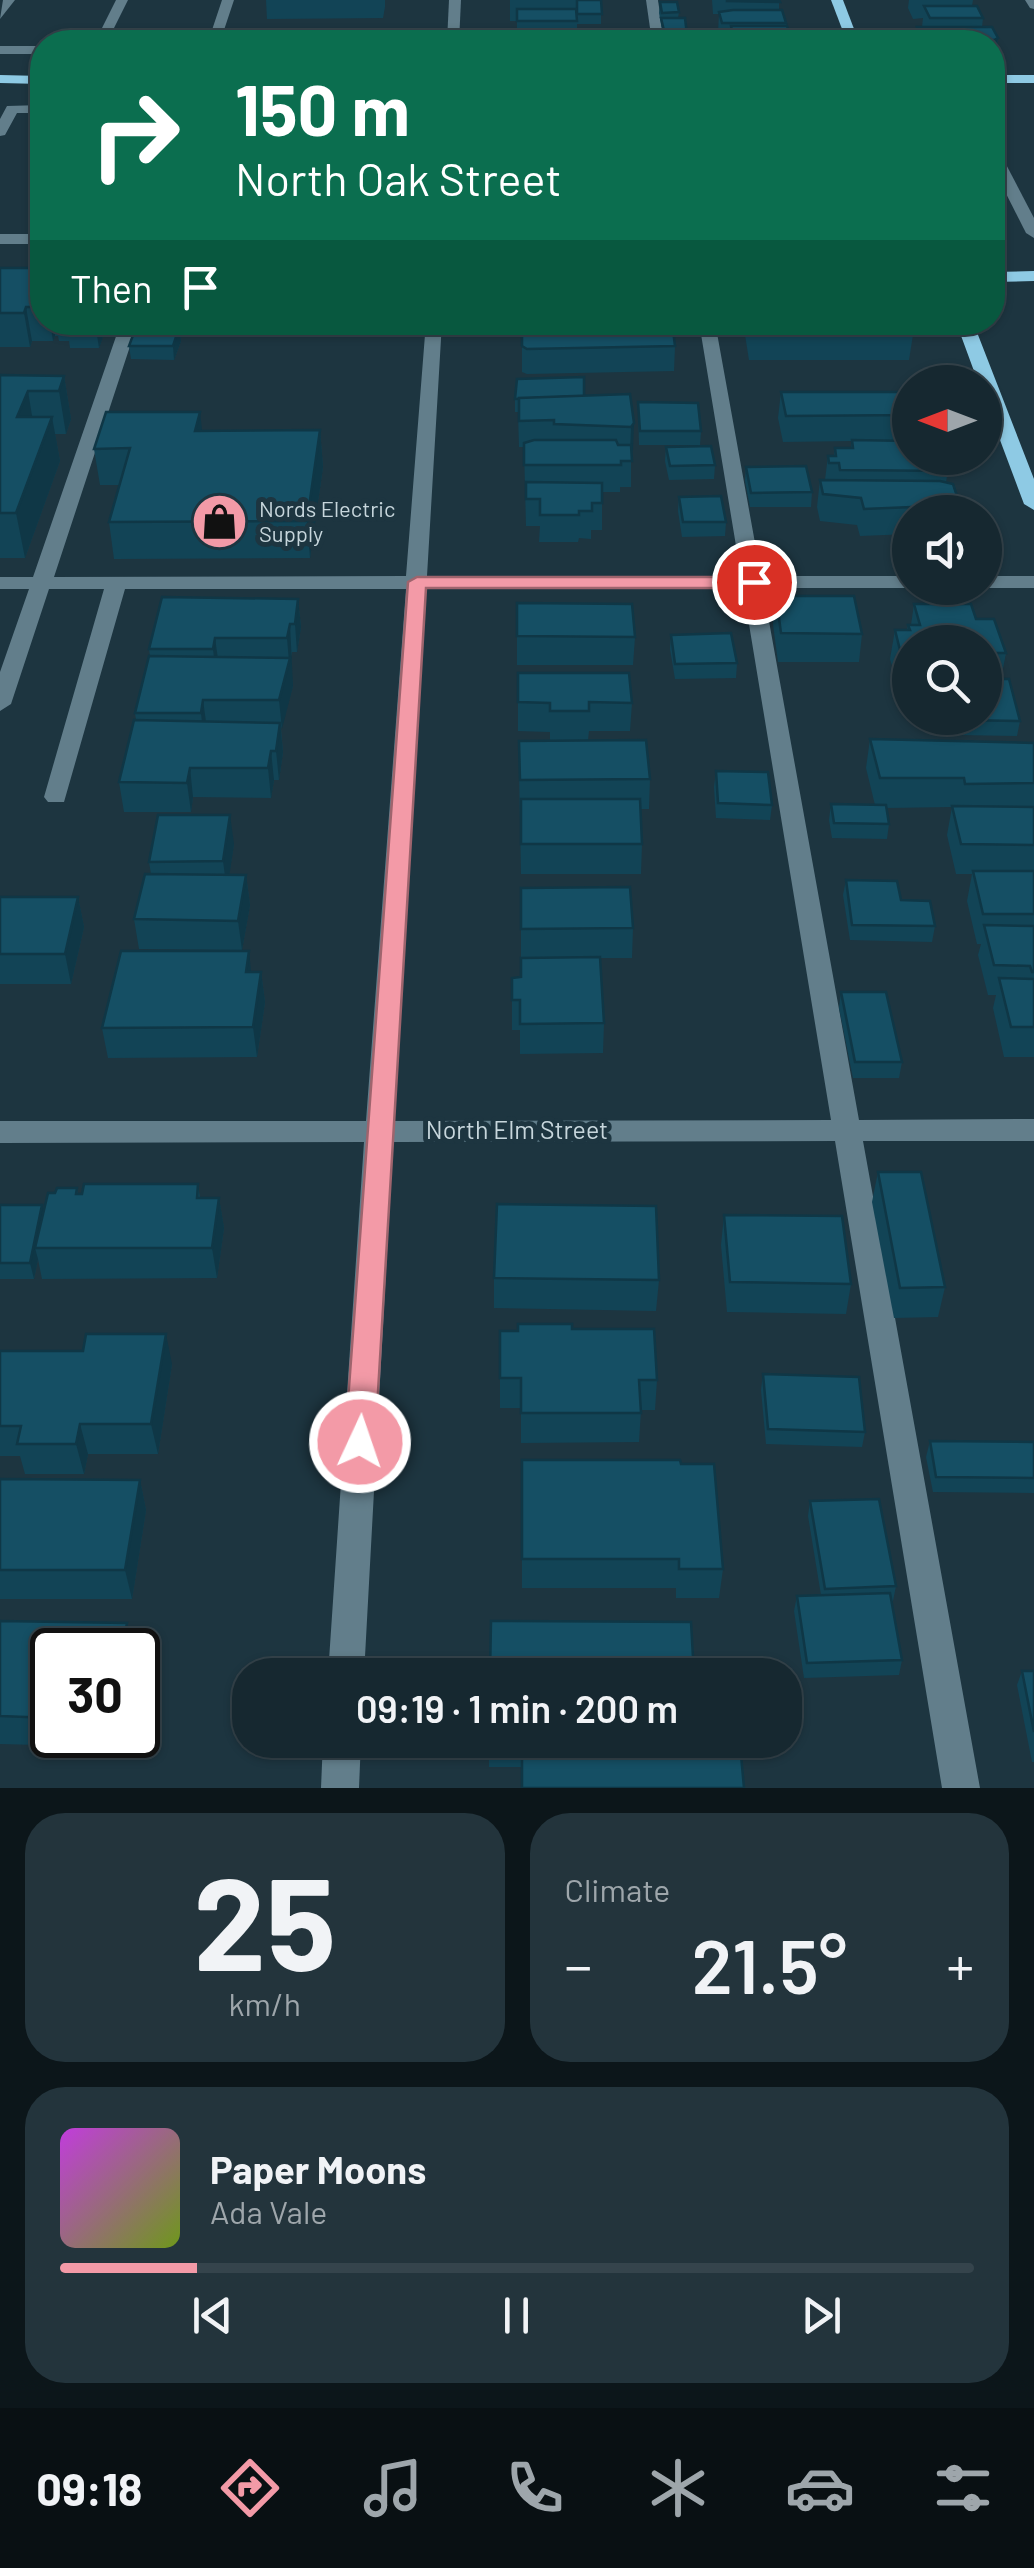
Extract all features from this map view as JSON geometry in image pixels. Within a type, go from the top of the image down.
[{"type":"main road","points":[[838,0],[849,30]]},
{"type":"main road","points":[[1005,78],[1034,78]]},
{"type":"main road","points":[[0,80],[30,80]]},
{"type":"main road","points":[[1005,277],[1034,276]]},
{"type":"main road","points":[[969,335],[1034,504]]},
{"type":"street","points":[[0,15],[9,0]]},
{"type":"street","points":[[108,30],[122,0]]},
{"type":"street","points":[[218,30],[228,0]]},
{"type":"street","points":[[453,30],[455,0]]},
{"type":"street","points":[[652,0],[656,30]]},
{"type":"street","points":[[0,50],[30,50]]},
{"type":"street","points":[[0,132],[30,86]]},
{"type":"street","points":[[12,109],[30,109]]},
{"type":"street","points":[[1005,176],[1034,233]]},
{"type":"street","points":[[1010,185],[1034,185]]},
{"type":"street","points":[[0,239],[30,239]]},
{"type":"street","points":[[0,704],[126,335]]},
{"type":"street","points":[[347,1658],[378,1130],[433,335]]},
{"type":"street","points":[[709,335],[961,1788]]},
{"type":"street","points":[[0,583],[892,582]]},
{"type":"street","points":[[1002,582],[1034,582]]},
{"type":"street","points":[[56,796],[116,583]]},
{"type":"street","name":"North Elm Street","points":[[0,1132],[1034,1130]]},
{"type":"street","points":[[340,1788],[341,1758]]},
{"type":"building","points":[[577,0],[601,0],[602,14],[577,14]]},
{"type":"building","points":[[779,0],[780,2],[727,1]]},
{"type":"building","points":[[660,2],[677,2],[679,12],[662,13]]},
{"type":"building","points":[[924,6],[977,6],[983,18],[930,18]]},
{"type":"building","points":[[517,9],[576,9],[577,21],[517,21]]},
{"type":"building","points":[[782,10],[786,23],[722,23],[719,12]]},
{"type":"building","points":[[661,18],[685,18],[686,30],[664,30]]},
{"type":"building","points":[[731,26],[787,26],[788,30],[732,30]]},
{"type":"building","points":[[917,27],[994,30],[918,30]]},
{"type":"building","points":[[0,268],[30,268],[30,307],[24,313],[0,313]]},
{"type":"building","points":[[133,335],[177,335],[173,346],[129,346]]},
{"type":"building","points":[[522,335],[674,335],[675,346],[527,349],[522,346]]},
{"type":"building","points":[[0,375],[64,376],[59,391],[28,391],[17,417],[52,417],[16,513],[0,513]]},
{"type":"building","points":[[584,377],[584,396],[515,399],[517,379]]},
{"type":"building","points":[[781,392],[892,392],[892,415],[786,416]]},
{"type":"building","points":[[630,394],[634,423],[631,427],[519,421],[519,398]]},
{"type":"building","points":[[638,402],[698,403],[701,431],[640,431]]},
{"type":"building","points":[[106,412],[200,412],[195,431],[320,430],[307,521],[109,522],[130,448],[94,449]]},
{"type":"building","points":[[616,440],[618,445],[631,445],[632,461],[621,461],[621,465],[524,465],[524,443]]},
{"type":"building","points":[[852,440],[892,441],[892,470],[840,470],[839,463],[829,463],[828,456],[836,456],[835,448],[853,448]]},
{"type":"building","points":[[711,446],[715,465],[670,466],[666,447]]},
{"type":"building","points":[[806,466],[812,492],[751,493],[746,467]]},
{"type":"building","points":[[820,480],[940,481],[953,484],[957,495],[892,495],[892,508],[864,509],[861,498],[823,494]]},
{"type":"building","points":[[526,482],[602,483],[602,503],[592,503],[592,511],[579,511],[579,515],[540,515],[540,499],[526,499]]},
{"type":"building","points":[[721,496],[726,522],[683,522],[679,497]]},
{"type":"building","points":[[776,596],[854,596],[862,634],[781,633]]},
{"type":"building","points":[[162,597],[298,599],[295,624],[290,624],[287,638],[215,638],[213,649],[149,649]]},
{"type":"building","points":[[517,603],[632,604],[635,637],[517,636]]},
{"type":"building","points":[[914,605],[971,605],[976,619],[994,619],[996,625],[920,625]]},
{"type":"building","points":[[731,633],[737,663],[675,664],[671,635]]},
{"type":"building","points":[[149,656],[290,658],[279,700],[203,700],[201,713],[135,713]]},
{"type":"building","points":[[518,673],[629,673],[632,703],[589,702],[589,711],[550,711],[550,703],[518,702]]},
{"type":"building","points":[[1002,679],[1009,679],[1020,721],[1002,721]]},
{"type":"building","points":[[134,720],[280,723],[276,751],[271,751],[268,768],[190,768],[187,783],[119,782]]},
{"type":"building","points":[[870,739],[1034,743],[1034,783],[965,784],[964,778],[880,778]]},
{"type":"building","points":[[646,740],[650,779],[520,780],[519,741]]},
{"type":"building","points":[[716,771],[768,772],[772,805],[718,803]]},
{"type":"building","points":[[521,799],[640,799],[642,844],[521,844]]},
{"type":"building","points":[[831,804],[886,805],[889,824],[834,823]]},
{"type":"building","points":[[952,806],[1034,807],[1034,845],[961,844]]},
{"type":"building","points":[[158,815],[230,815],[223,861],[149,862]]},
{"type":"building","points":[[973,871],[1034,871],[1034,914],[983,914]]},
{"type":"building","points":[[145,874],[246,875],[238,921],[134,919]]},
{"type":"building","points":[[846,880],[897,881],[901,900],[930,901],[935,926],[852,925]]},
{"type":"building","points":[[630,887],[633,928],[521,929],[521,888]]},
{"type":"building","points":[[0,897],[78,897],[65,954],[0,954]]},
{"type":"building","points":[[984,925],[1034,926],[1034,972],[1030,966],[994,965]]},
{"type":"building","points":[[121,951],[249,951],[246,972],[261,972],[253,1027],[102,1028]]},
{"type":"building","points":[[600,957],[604,1023],[520,1024],[520,1000],[512,1000],[512,978],[521,977],[521,958]]},
{"type":"building","points":[[999,978],[1034,979],[1034,1027],[1011,1027]]},
{"type":"building","points":[[841,992],[886,992],[902,1062],[855,1062]]},
{"type":"building","points":[[878,1172],[921,1172],[945,1287],[900,1288]]},
{"type":"building","points":[[84,1184],[198,1184],[197,1198],[219,1198],[212,1248],[35,1248],[48,1193],[55,1193],[57,1188],[77,1188],[76,1194],[82,1194]]},
{"type":"building","points":[[497,1204],[656,1206],[659,1280],[494,1278]]},
{"type":"building","points":[[0,1205],[42,1205],[30,1263],[0,1263]]},
{"type":"building","points":[[724,1215],[842,1216],[851,1284],[730,1282]]},
{"type":"building","points":[[518,1324],[572,1324],[572,1329],[654,1329],[657,1380],[639,1380],[641,1413],[521,1413],[521,1378],[500,1378],[500,1331],[518,1331]]},
{"type":"building","points":[[86,1334],[166,1334],[151,1424],[80,1424],[76,1444],[17,1444],[21,1426],[0,1426],[0,1351],[83,1351]]},
{"type":"building","points":[[763,1374],[859,1377],[865,1432],[768,1429]]},
{"type":"building","points":[[930,1441],[1034,1442],[1034,1478],[936,1477]]},
{"type":"building","points":[[522,1460],[680,1460],[681,1464],[714,1464],[723,1569],[679,1569],[679,1559],[522,1559]]},
{"type":"building","points":[[0,1479],[140,1480],[125,1570],[0,1570]]},
{"type":"building","points":[[879,1499],[896,1586],[825,1589],[810,1501]]},
{"type":"building","points":[[890,1593],[902,1660],[807,1663],[797,1596]]},
{"type":"building","points":[[0,1621],[127,1623],[126,1628],[30,1628],[30,1717],[0,1716]]},
{"type":"building","points":[[491,1621],[691,1622],[693,1658],[490,1658]]},
{"type":"building","points":[[1022,1671],[1034,1671],[1034,1732]]},
{"type":"building","points":[[522,1758],[741,1758],[744,1788],[522,1788]]},
{"type":"place","name":"Nords Electric Supply","points":[[220,522]]},
{"type":"route","points":[[360,1442],[417,582],[754,582]]}]
